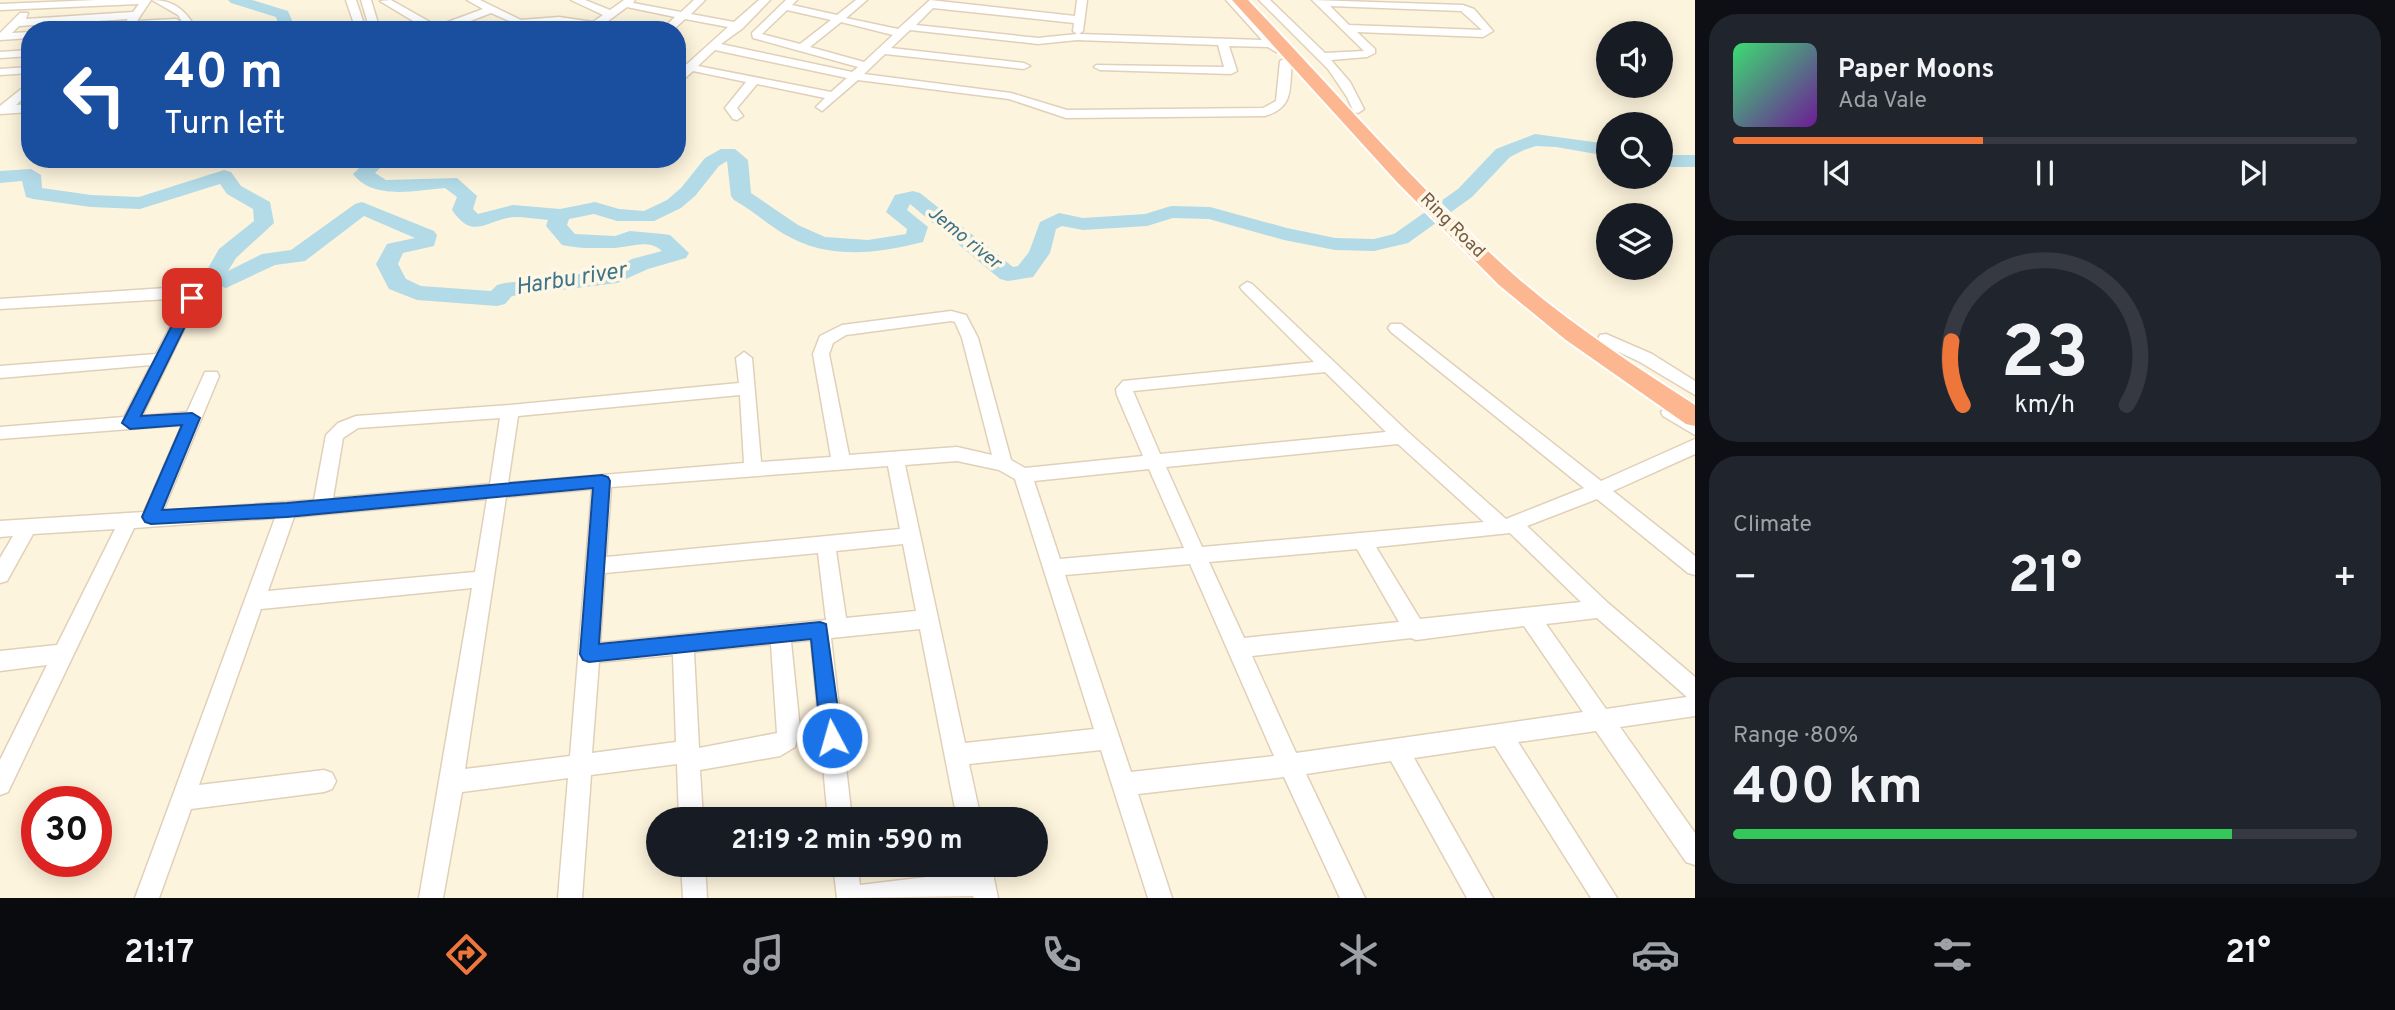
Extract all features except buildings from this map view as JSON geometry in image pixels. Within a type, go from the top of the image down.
[{"type":"highway","name":"Ring Road","points":[[1240,0],[1472,235],[1524,295],[1695,402]]},
{"type":"highway","name":"Ring Road","points":[[1252,0],[1349,108]]},
{"type":"highway","name":"Ring Road","points":[[1599,344],[1695,417]]},
{"type":"street","points":[[0,7],[148,0]]},
{"type":"street","points":[[132,21],[148,0]]},
{"type":"street","points":[[157,0],[176,21]]},
{"type":"street","points":[[351,0],[358,21]]},
{"type":"street","points":[[366,0],[372,21]]},
{"type":"street","points":[[386,0],[421,21]]},
{"type":"street","points":[[472,0],[508,21]]},
{"type":"street","points":[[576,0],[610,14]]},
{"type":"street","points":[[676,21],[700,0]]},
{"type":"street","points":[[686,72],[765,0]]},
{"type":"street","points":[[1077,37],[1082,0]]},
{"type":"street","points":[[1231,0],[1286,61],[1349,108],[1356,98],[1321,57],[1264,0]]},
{"type":"street","points":[[91,21],[110,1]]},
{"type":"street","points":[[1319,1],[1371,51],[1321,57]]},
{"type":"street","points":[[1319,1],[1463,8],[1470,11],[1488,31],[1483,34],[1348,29]]},
{"type":"street","points":[[601,21],[628,2],[739,26]]},
{"type":"street","points":[[801,49],[858,2]]},
{"type":"street","points":[[822,107],[934,2],[1079,20]]},
{"type":"street","points":[[866,66],[757,36],[757,33],[790,4],[838,19],[904,30],[1038,41],[1077,37],[1272,44]]},
{"type":"street","points":[[1,37],[34,5]]},
{"type":"street","points":[[460,21],[491,9]]},
{"type":"street","points":[[753,12],[777,16]]},
{"type":"street","points":[[39,21],[137,15]]},
{"type":"street","points":[[16,23],[21,23]]},
{"type":"street","points":[[1,37],[21,36]]},
{"type":"street","points":[[1100,66],[1231,71],[1223,43]]},
{"type":"street","points":[[713,46],[854,76],[1011,96],[1066,114],[1265,112],[1278,107],[1282,101],[1286,61]]},
{"type":"street","points":[[882,50],[1024,66]]},
{"type":"street","points":[[0,55],[21,53]]},
{"type":"street","points":[[686,67],[834,96]]},
{"type":"street","points":[[0,72],[21,71]]},
{"type":"street","points":[[737,116],[732,108],[754,80]]},
{"type":"street","points":[[3,110],[21,93]]},
{"type":"street","points":[[3,110],[21,109]]},
{"type":"street","points":[[1247,287],[1402,437],[1695,690]]},
{"type":"street","points":[[0,304],[190,293],[192,298],[130,423]]},
{"type":"street","points":[[841,462],[821,354],[826,340],[842,330],[951,316],[961,319],[970,338],[1003,464]]},
{"type":"street","points":[[1396,328],[1695,567]]},
{"type":"street","points":[[1599,344],[1646,358],[1695,388]]},
{"type":"street","points":[[1599,344],[1651,399],[1695,429]]},
{"type":"street","points":[[744,358],[753,469]]},
{"type":"street","points":[[0,372],[160,359]]},
{"type":"street","points":[[1327,366],[1129,385],[1124,389],[1153,462],[1353,898]]},
{"type":"street","points":[[151,517],[211,376]]},
{"type":"street","points":[[322,506],[335,435],[344,427],[373,420],[510,411],[748,388]]},
{"type":"street","points":[[431,898],[452,782],[510,411]]},
{"type":"street","points":[[0,433],[192,418]]},
{"type":"street","points":[[0,530],[151,517],[287,510],[602,481],[957,454],[1003,464],[1023,475],[1402,437]]},
{"type":"street","points":[[1052,568],[1508,526],[1599,490],[1695,446]]},
{"type":"street","points":[[895,459],[966,807]]},
{"type":"street","points":[[1023,475],[1160,898]]},
{"type":"street","points":[[570,898],[602,481]]},
{"type":"street","points":[[147,898],[287,510]]},
{"type":"street","points":[[0,784],[129,519]]},
{"type":"street","points":[[0,575],[28,527]]},
{"type":"street","points":[[596,566],[911,536]]},
{"type":"street","points":[[1363,541],[1416,631]]},
{"type":"street","points":[[826,544],[828,629],[840,807]]},
{"type":"street","points":[[254,601],[484,579]]},
{"type":"street","points":[[1237,648],[1416,631],[1601,609]]},
{"type":"street","points":[[1529,617],[1691,843]]},
{"type":"street","points":[[589,654],[927,619]]},
{"type":"street","points":[[452,782],[579,764],[687,757],[780,745],[787,739],[789,729],[780,634]]},
{"type":"street","points":[[683,645],[690,807]]},
{"type":"street","points":[[0,661],[61,654]]},
{"type":"street","points":[[1125,784],[1290,765],[1695,706]]},
{"type":"street","points":[[1500,734],[1605,898]]},
{"type":"street","points":[[955,755],[1109,738]]},
{"type":"street","points":[[1396,748],[1481,898]]},
{"type":"street","points":[[184,798],[324,781]]},
{"type":"street","points":[[694,877],[695,898]]},
{"type":"street","points":[[847,877],[849,898]]},
{"type":"street","points":[[858,898],[983,881]]},
{"type":"waterway","name":"Jemo river","points":[[236,0],[283,14],[285,21]]},
{"type":"waterway","name":"Jemo river","points":[[560,215],[595,208],[617,215],[647,217],[674,204],[688,192],[712,162],[728,153],[738,160],[741,196],[805,237],[852,247],[884,245],[916,238],[918,227],[896,212],[902,199],[913,197],[1008,274],[1025,272],[1039,253],[1047,226],[1059,219],[1083,224],[1147,220],[1171,212],[1210,213],[1284,234],[1335,244],[1374,245],[1401,239],[1465,193],[1503,153],[1517,146],[1535,140],[1596,148]]},
{"type":"waterway","name":"Jemo river","points":[[1673,161],[1695,161]]},
{"type":"waterway","name":"Jemo river","points":[[370,168],[363,174],[382,186],[450,182],[467,196],[462,210],[474,222],[513,211],[560,215]]},
{"type":"waterway","name":"Harbu river","points":[[0,177],[31,175],[33,193],[91,201],[140,203],[224,176],[234,190],[263,206],[264,223],[227,254],[214,277],[226,281],[270,259],[297,256],[362,208],[427,235],[427,241],[395,249],[387,264],[397,284],[417,293],[497,299],[505,290],[617,276],[640,264],[678,253],[663,240],[630,237],[617,242],[569,240],[556,226],[560,215]]},
{"type":"route","points":[[192,298],[130,423],[192,418],[151,517],[287,510],[602,481],[589,654],[820,630],[832,738]]}]
